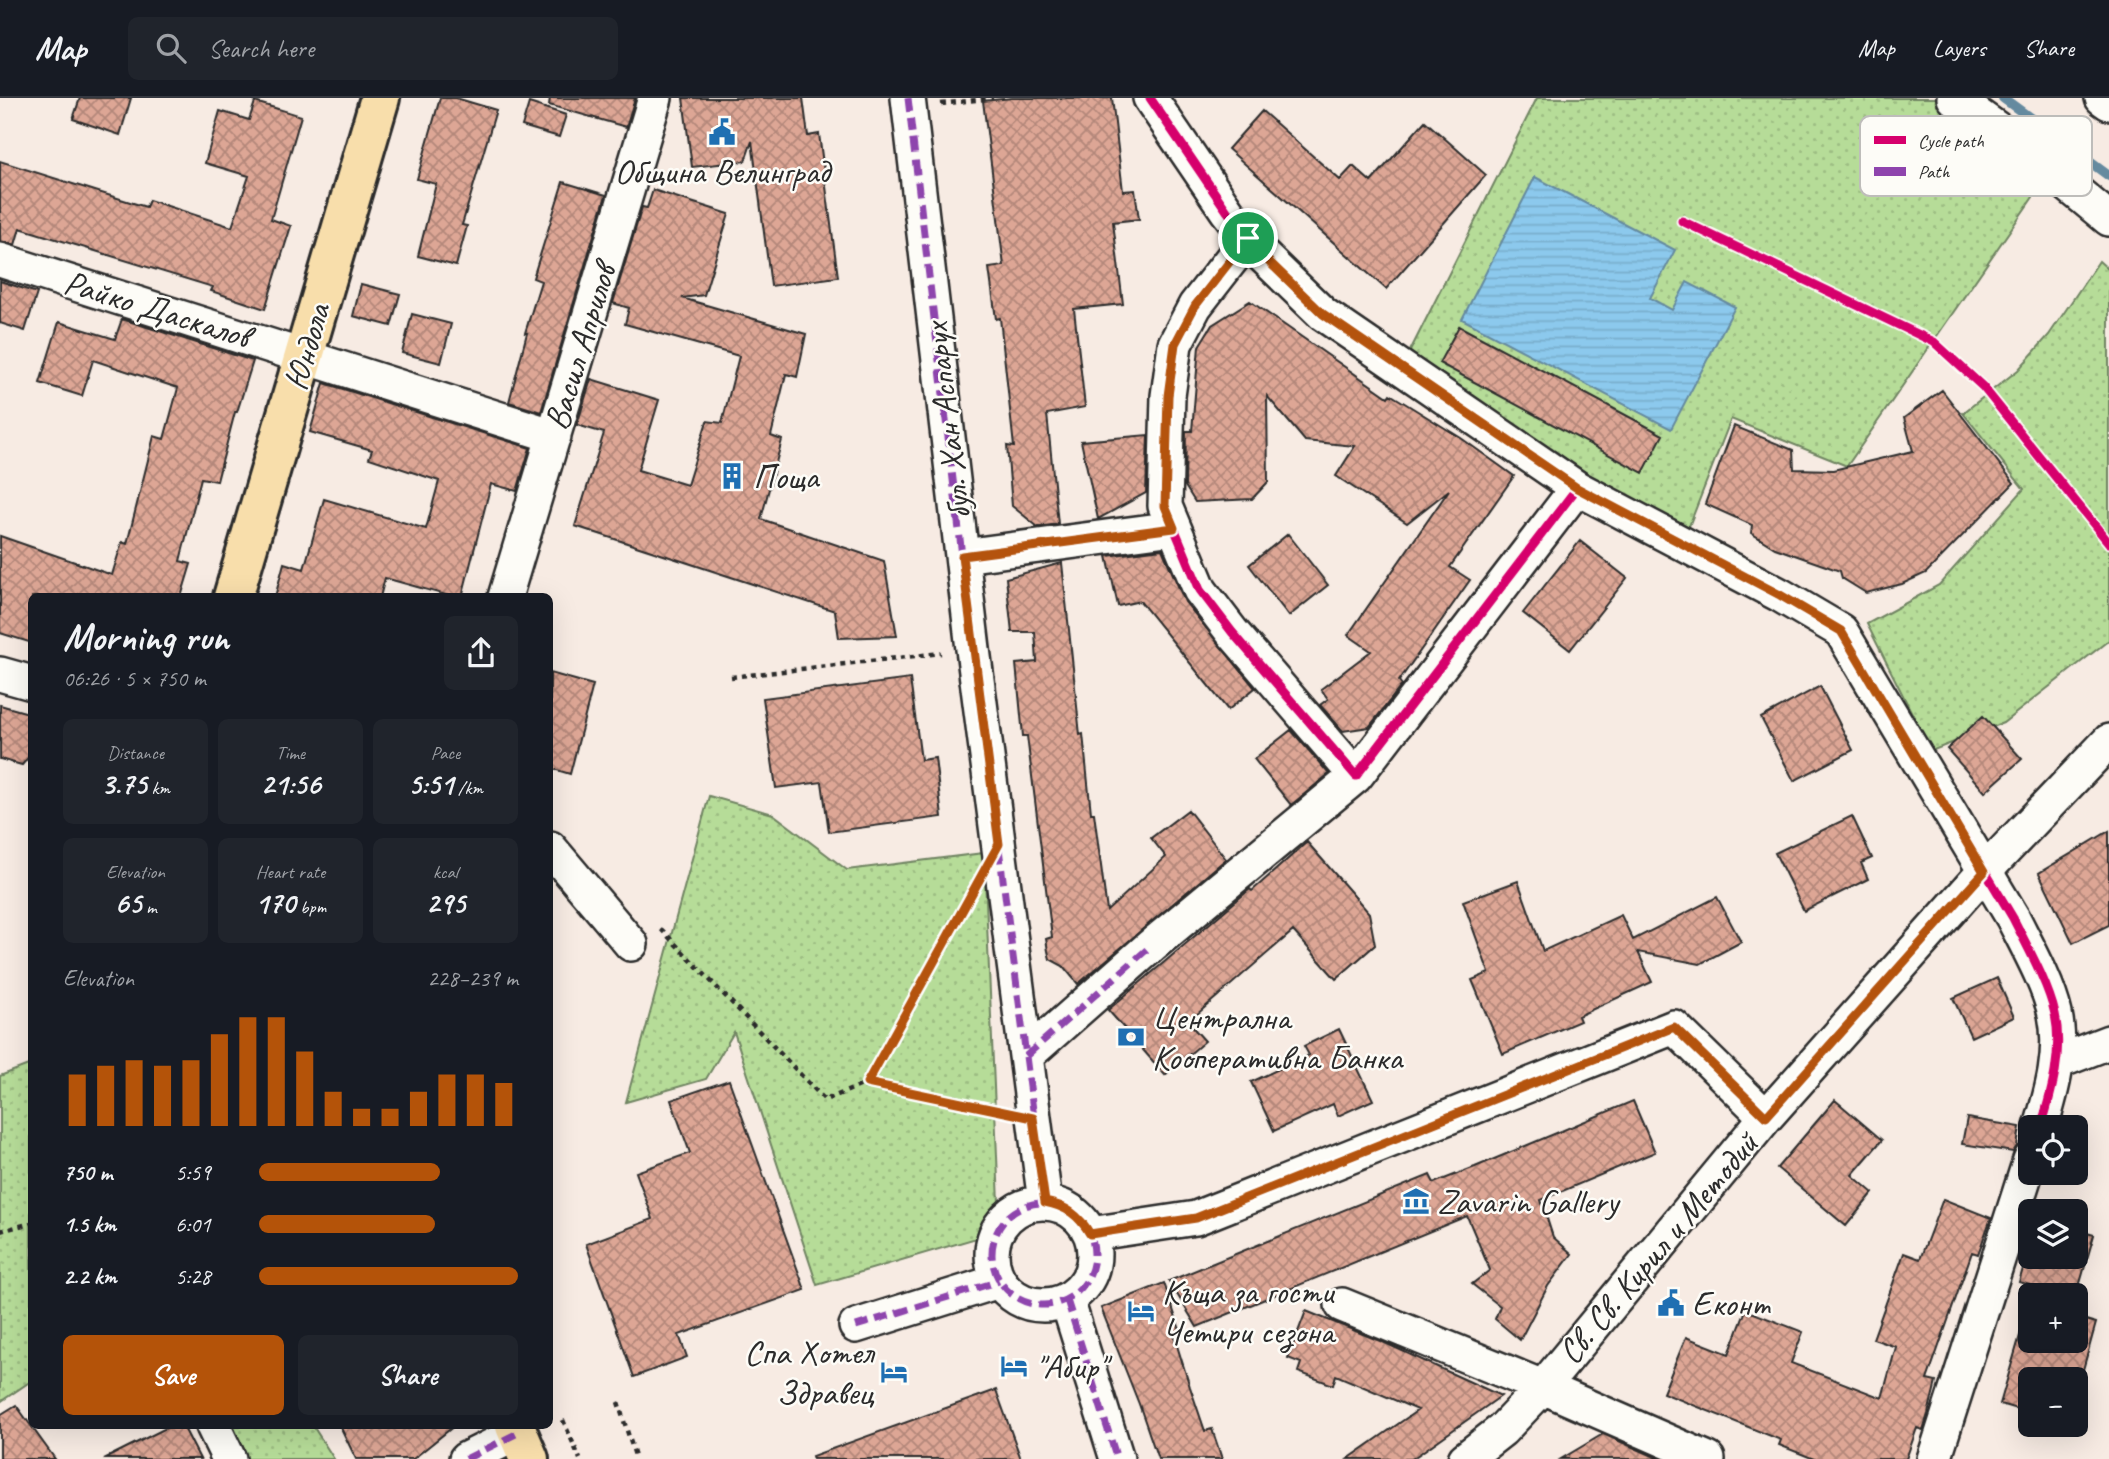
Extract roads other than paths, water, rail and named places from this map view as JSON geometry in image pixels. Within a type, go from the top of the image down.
[{"type":"main road","name":"Юндола","points":[[234,593],[380,98]]},
{"type":"street","name":"Васил Априлов","points":[[506,593],[655,98]]},
{"type":"street","points":[[1150,98],[1248,238],[1323,314],[1577,488],[1780,595],[1841,631],[2013,918],[2037,967],[2055,1014],[2057,1062],[2044,1115]]},
{"type":"street","points":[[1954,98],[1979,116]]},
{"type":"street","points":[[2102,98],[2109,103]]},
{"type":"street","name":"бул. Хан Аспарух","points":[[909,103],[973,649],[1045,1202]]},
{"type":"street","points":[[2081,196],[2109,219]]},
{"type":"street","points":[[1248,238],[1195,306],[1175,344],[1168,396],[1165,506],[1200,590],[1356,776]]},
{"type":"street","name":"Райко Даскалов","points":[[0,260],[554,436]]},
{"type":"street","points":[[1026,1056],[1152,945],[1356,776],[1577,488]]},
{"type":"street","points":[[962,556],[1174,528]]},
{"type":"street","points":[[0,674],[28,682]]},
{"type":"street","name":"Св. Св. Кирил и Методий","points":[[1465,1459],[1502,1430],[1543,1387],[1766,1117],[1984,872],[2109,741]]},
{"type":"street","points":[[553,851],[644,935]]},
{"type":"street","points":[[1090,1234],[1196,1218],[1674,1027],[1766,1117]]},
{"type":"street","points":[[2057,1062],[2109,1042]]},
{"type":"street","points":[[1934,1459],[2022,1185]]},
{"type":"street","points":[[1045,1202],[1072,1211],[1083,1221],[1094,1248],[1093,1264],[1089,1278],[1079,1291],[1067,1300],[1035,1306],[1009,1293],[999,1281],[993,1267],[991,1251],[995,1235],[1014,1211],[1029,1204],[1045,1202]]},
{"type":"street","points":[[856,1326],[999,1281]]},
{"type":"street","points":[[1067,1300],[1117,1459]]},
{"type":"street","points":[[1342,1306],[1543,1387],[1708,1459]]},
{"type":"street","points":[[214,1429],[229,1459]]},
{"type":"street","points":[[466,1459],[521,1439]]},
{"type":"water","points":[[1535,177],[1675,250],[1650,298],[1672,310],[1687,282],[1735,307],[1671,429],[1462,319]]},
{"type":"waterway","points":[[2003,98],[2027,116]]},
{"type":"waterway","points":[[2092,163],[2109,176]]},
{"type":"place","name":"Община Велинград","points":[[722,132]]},
{"type":"place","name":"Поща","points":[[732,476]]},
{"type":"place","name":"Централна Кооперативна Банка","points":[[1131,1037]]},
{"type":"place","name":"Zavarin Gallery","points":[[1416,1201]]},
{"type":"place","name":"Еконт","points":[[1671,1303]]},
{"type":"place","name":"Къща за гости Четири сезона","points":[[1141,1311]]},
{"type":"place","name":"\"Абир\"","points":[[1014,1366]]},
{"type":"place","name":"Спа Хотел Здравец","points":[[894,1372]]}]
